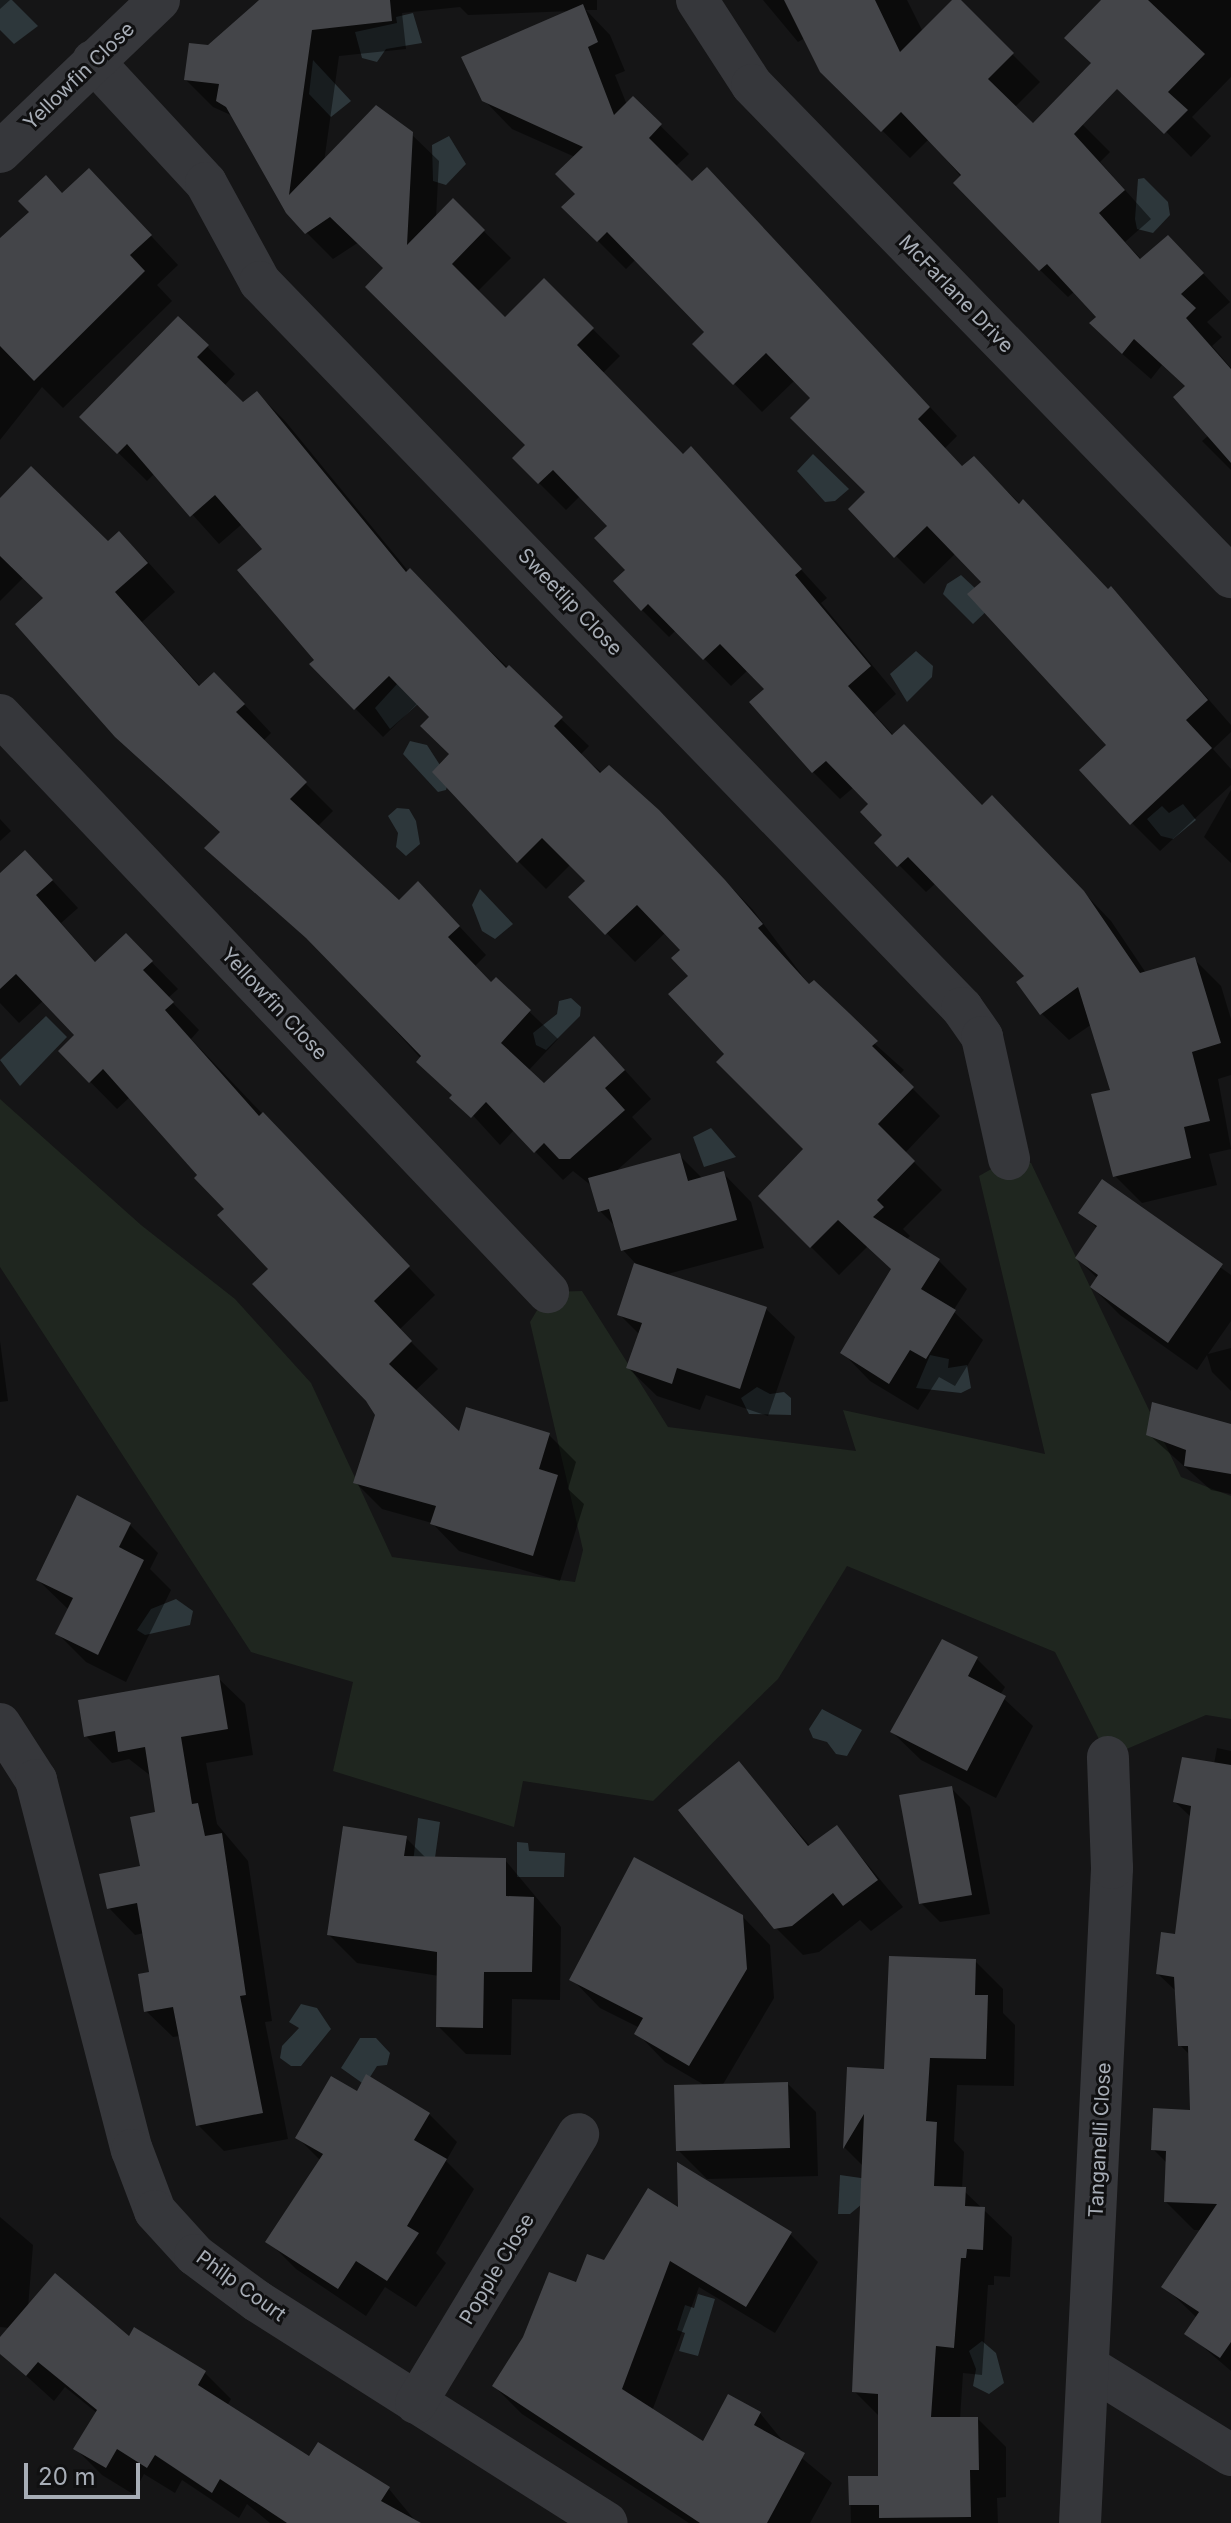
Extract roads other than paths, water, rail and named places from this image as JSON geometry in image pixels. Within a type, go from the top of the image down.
[{"type":"street","name":"Yellowfin Close","points":[[0,152],[159,0]]},
{"type":"street","name":"McFarlane Drive","points":[[697,0],[752,85],[1231,577]]},
{"type":"street","name":"Sweetlip Close","points":[[93,61],[206,183],[260,282],[962,1008],[982,1037],[1009,1159]]},
{"type":"street","name":"Yellowfin Close","points":[[0,715],[548,1292]]},
{"type":"street","name":"Philp Court","points":[[0,1724],[36,1780],[132,2150],[155,2211],[195,2255],[416,2403],[607,2523]]},
{"type":"street","name":"Tanganelli Close","points":[[1080,2523],[1112,1868],[1108,1757]]},
{"type":"street","name":"Popple Close","points":[[416,2403],[578,2134]]},
{"type":"street","points":[[1089,2367],[1231,2455]]}]
